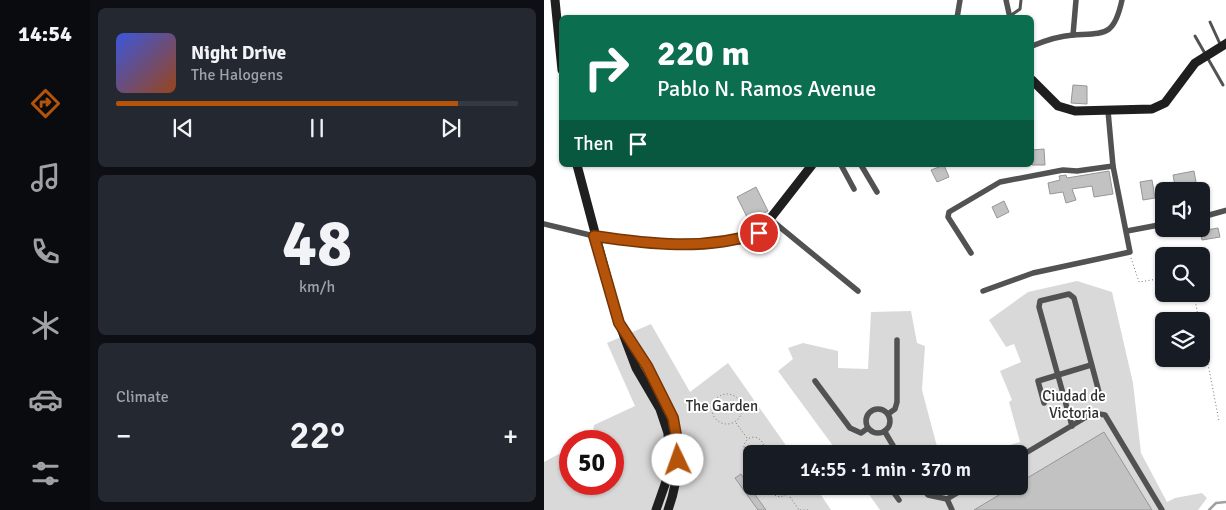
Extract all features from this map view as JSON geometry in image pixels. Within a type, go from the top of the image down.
[{"type":"street","points":[[555,0],[559,40]]},
{"type":"street","points":[[958,15],[960,0]]},
{"type":"street","points":[[1006,0],[1010,15]]},
{"type":"street","points":[[1073,35],[1076,0]]},
{"type":"street","points":[[1034,45],[1057,37],[1103,34],[1111,28],[1120,13],[1122,0]]},
{"type":"street","points":[[1034,82],[1058,106],[1075,111],[1152,109],[1165,103],[1184,76],[1206,54],[1224,45]]},
{"type":"street","points":[[983,291],[1033,273],[1130,252],[1113,166],[1108,111]]},
{"type":"street","points":[[971,253],[948,218],[949,212],[970,199],[1000,182],[1063,170],[1077,171],[1113,166]]},
{"type":"street","points":[[577,167],[594,236],[619,323],[647,366],[673,418],[678,446],[668,510]]},
{"type":"street","points":[[544,224],[594,236],[644,244],[682,245],[730,241],[759,233],[810,167]]},
{"type":"street","points":[[842,167],[854,189]]},
{"type":"street","points":[[862,167],[877,192]]},
{"type":"street","points":[[1210,215],[1226,210]]},
{"type":"street","points":[[770,218],[858,291]]},
{"type":"street","points":[[1127,231],[1155,226]]},
{"type":"street","points":[[1072,426],[1039,307],[1040,301],[1069,294],[1074,298],[1100,396]]},
{"type":"street","points":[[888,414],[895,408],[897,402],[897,340]]},
{"type":"street","points":[[1044,403],[1038,381],[1091,365]]},
{"type":"street","points":[[815,381],[850,428],[860,433],[868,428]]},
{"type":"street","points":[[880,409],[888,414],[890,425],[885,432],[874,433],[868,428],[866,420],[872,411],[880,409]]},
{"type":"street","points":[[1028,452],[1093,413],[1104,415],[1162,510]]},
{"type":"street","points":[[885,432],[893,445]]},
{"type":"street","points":[[656,510],[673,474]]},
{"type":"street","points":[[895,495],[899,500]]},
{"type":"street","points":[[928,495],[947,499],[954,495]]},
{"type":"street","points":[[947,499],[952,510]]},
{"type":"lane","points":[[1012,15],[1020,9],[1021,0]]},
{"type":"lane","points":[[1210,22],[1224,45]]},
{"type":"lane","points":[[1196,36],[1223,85]]},
{"type":"path","points":[[1130,252],[1139,282],[1155,279]]},
{"type":"path","points":[[1208,367],[1218,421]]},
{"type":"path","points":[[730,395],[739,401],[742,412],[735,422],[722,423],[715,418],[713,404],[719,397],[730,395]]},
{"type":"path","points":[[735,422],[747,438]]},
{"type":"path","points":[[744,445],[747,438],[754,436],[762,441],[763,445]]},
{"type":"path","points":[[789,495],[799,510],[809,510]]},
{"type":"green space","name":"Ciudad de Victoria","points":[[1077,281],[1112,292],[1133,383],[1141,453],[1167,502],[1175,498],[1202,493],[1207,498],[1198,510],[880,510],[869,495],[1028,495],[1028,445],[1010,445],[1020,442],[1009,402],[1012,400],[1000,371],[1021,362],[1014,344],[1006,347],[989,320],[1028,292]]},
{"type":"green space","points":[[911,311],[917,343],[925,346],[922,390],[937,445],[832,445],[778,371],[793,359],[788,348],[803,343],[838,351],[838,368],[868,369],[871,312]]},
{"type":"green space","name":"The Garden","points":[[651,324],[690,392],[728,363],[786,445],[743,445],[743,495],[821,495],[831,510],[544,510],[544,462],[559,454],[559,495],[624,495],[624,430],[593,430],[594,425],[635,406],[607,343]]},
{"type":"building","points":[[1073,85],[1087,86],[1087,104],[1071,103]]},
{"type":"building","points":[[1044,149],[1045,165],[1034,165],[1034,150]]},
{"type":"building","points":[[945,167],[949,177],[937,182],[931,170]]},
{"type":"building","points":[[1109,171],[1113,194],[1094,197],[1092,186],[1072,189],[1076,200],[1066,203],[1063,192],[1050,194],[1048,183],[1060,180],[1059,176],[1066,175],[1067,178]]},
{"type":"building","points":[[1194,171],[1196,182],[1174,182],[1173,175]]},
{"type":"building","points":[[1152,180],[1155,198],[1143,200],[1140,182]]},
{"type":"building","points":[[756,187],[768,211],[749,221],[737,197]]},
{"type":"building","points":[[1004,201],[1009,212],[997,218],[992,207]]},
{"type":"building","points":[[1218,228],[1220,237],[1202,240],[1201,237],[1210,237],[1210,229]]},
{"type":"building","points":[[1104,432],[1152,510],[974,510],[999,495],[1028,495],[1028,478]]},
{"type":"building","points":[[741,474],[743,477],[743,489],[735,478]]},
{"type":"building","points":[[747,495],[756,495],[766,510],[758,510]]},
{"type":"waterway","points":[[1209,510],[1216,503],[1227,502]]},
{"type":"route","points":[[678,460],[676,428],[673,418],[647,366],[619,323],[594,236],[644,244],[682,245],[739,240],[759,233]]}]
